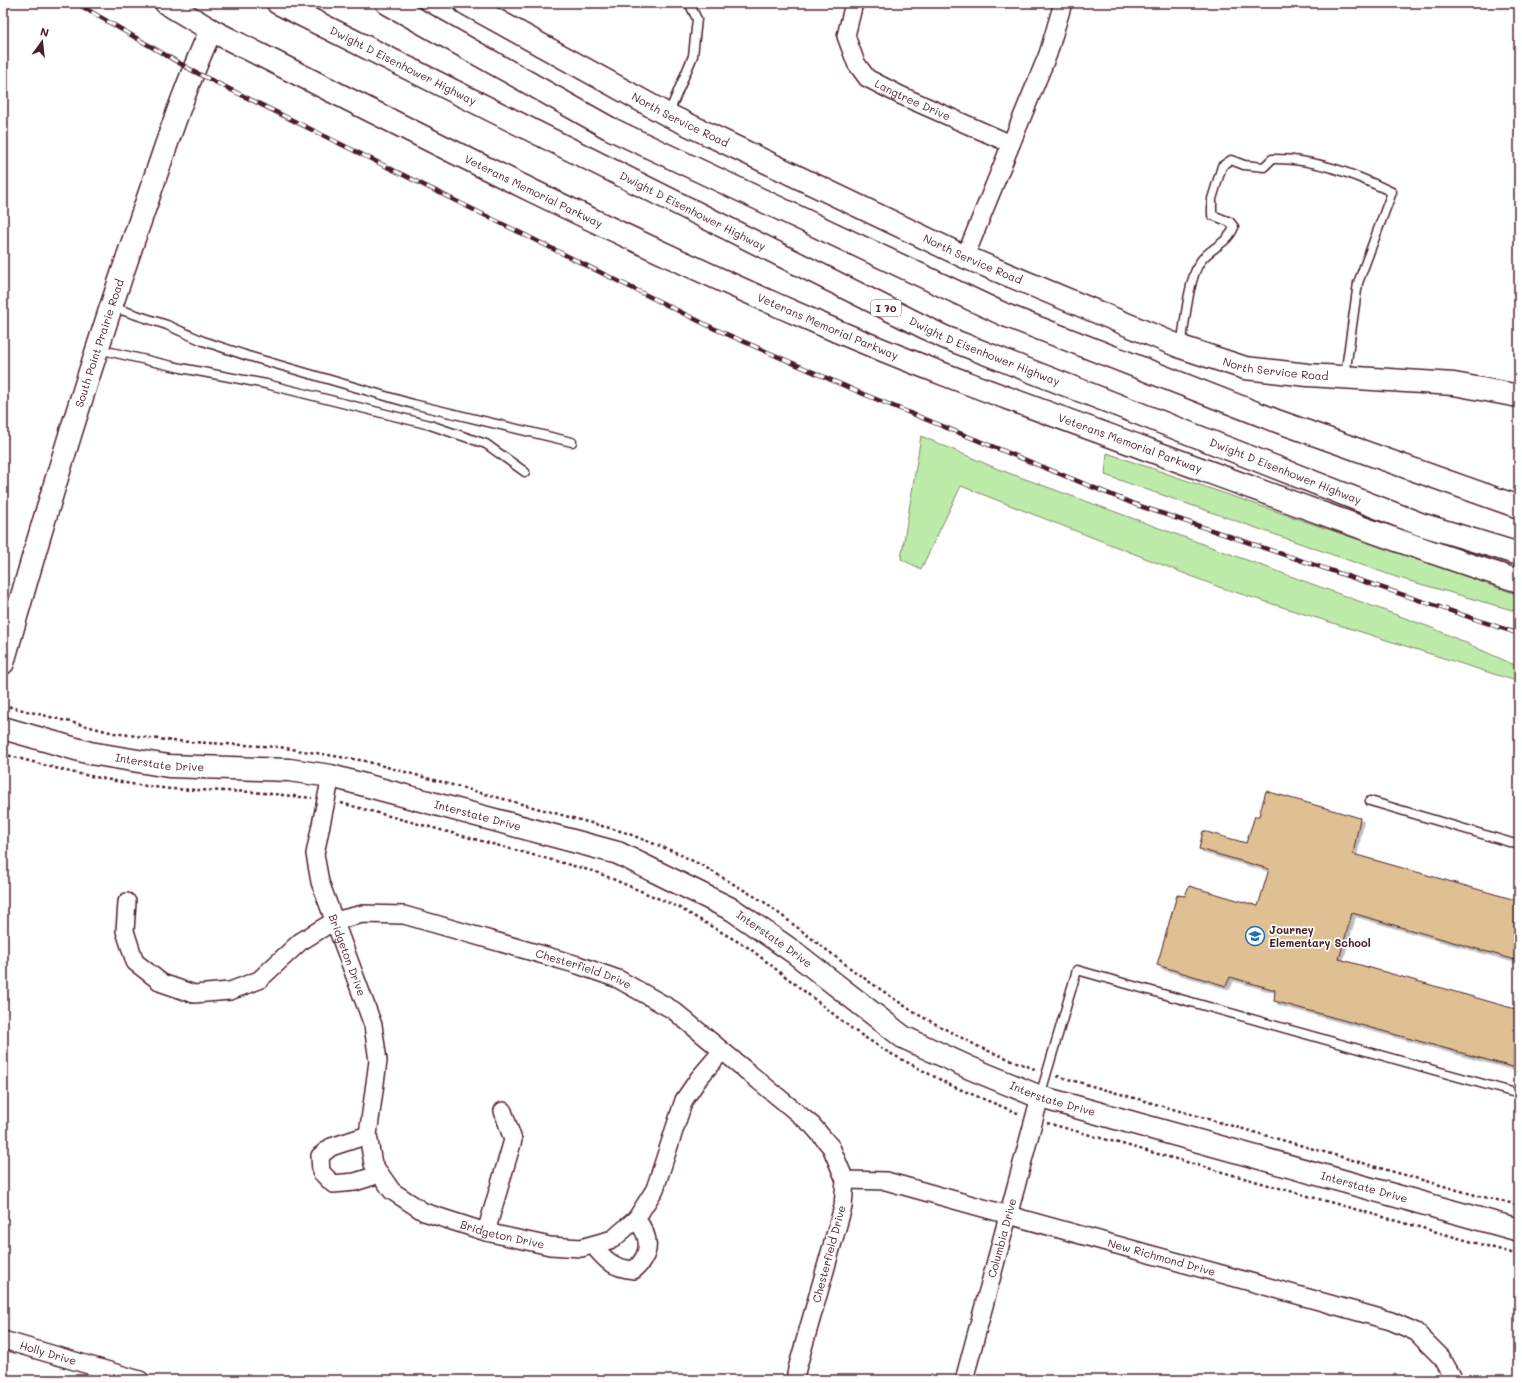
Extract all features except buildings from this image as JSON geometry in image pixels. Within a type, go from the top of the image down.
[{"type":"main road","name":"Veterans Memorial Parkway","points":[[166,3],[211,30],[540,196],[740,288],[866,343],[1279,497],[1453,560],[1519,581]]},
{"type":"main road","name":"Dwight D Eisenhower Highway","points":[[278,3],[944,337],[1420,524],[1519,554]]},
{"type":"main road","points":[[387,3],[609,128],[1005,315],[1274,420],[1519,507]]},
{"type":"main road","name":"North Service Road","points":[[465,3],[668,115],[965,257],[1181,347],[1245,368],[1345,377],[1454,384],[1519,396]]},
{"type":"main road","name":"South Point Prairie Road","points":[[3,663],[24,589],[111,306],[193,71],[211,30]]},
{"type":"main road","name":"Interstate Drive","points":[[3,728],[90,753],[168,766],[289,770],[331,776],[618,853],[733,910],[795,952],[903,1037],[970,1068],[1040,1097],[1519,1230]]},
{"type":"street","name":"Langtree Drive","points":[[854,3],[846,36],[856,62],[867,78],[900,95],[1011,144]]},
{"type":"street","points":[[965,257],[1048,54],[1063,3]]},
{"type":"street","name":"Bridgeton Drive","points":[[331,776],[315,854],[320,882],[373,1024],[378,1061],[368,1135],[373,1164],[392,1190],[424,1212],[486,1232],[550,1246],[581,1248],[613,1239],[636,1219],[655,1189],[684,1100],[699,1078],[722,1051]]},
{"type":"street","name":"Chesterfield Drive","points":[[127,902],[125,932],[135,962],[162,983],[194,994],[230,991],[259,980],[300,942],[334,921],[363,914],[404,915],[578,965],[618,979],[673,1010],[812,1125],[831,1147],[845,1180],[843,1207],[795,1380]]},
{"type":"street","name":"Columbia Drive","points":[[964,1380],[1040,1097]]},
{"type":"street","points":[[486,1232],[513,1140],[503,1111]]},
{"type":"street","points":[[368,1135],[331,1147],[320,1156],[321,1172],[333,1184],[355,1182],[380,1174]]},
{"type":"street","name":"New Richmond Drive","points":[[845,1180],[886,1181],[1391,1321],[1416,1332],[1441,1357],[1454,1380]]},
{"type":"street","points":[[593,1245],[604,1259],[620,1269],[634,1270],[643,1263],[648,1250],[646,1236],[642,1226],[636,1219]]},
{"type":"street","name":"Holly Drive","points":[[4,1342],[140,1380]]},
{"type":"lane","points":[[668,115],[693,56],[697,19],[689,3]]},
{"type":"lane","points":[[1181,347],[1193,276],[1200,261],[1224,242],[1231,234],[1234,227],[1230,222],[1212,215],[1212,199],[1222,166],[1231,160],[1244,166],[1264,167],[1272,159],[1293,158],[1330,167],[1392,192],[1358,283],[1345,377]]},
{"type":"lane","points":[[111,306],[168,325],[203,342],[248,356],[413,404],[572,442]]},
{"type":"lane","points":[[98,348],[180,368],[266,384],[430,424],[486,444],[525,472]]},
{"type":"lane","points":[[1370,800],[1519,845]]},
{"type":"lane","points":[[1040,1097],[1077,970],[1519,1094]]},
{"type":"path","points":[[3,754],[70,772],[131,784],[171,789],[253,792],[326,800],[596,872],[635,887],[676,906],[749,948],[855,1031],[886,1051],[952,1086],[1034,1120],[1519,1256]]},
{"type":"path","points":[[1060,1077],[1475,1195],[1519,1205]]},
{"type":"green space","points":[[921,436],[998,469],[1435,629],[1519,667],[1519,682],[1219,587],[961,486],[921,569],[901,559]]},
{"type":"green space","points":[[1107,453],[1519,595],[1519,612],[1399,578],[1105,475]]},
{"type":"railway","points":[[76,3],[193,71],[715,329],[861,393],[1134,504],[1519,634]]},
{"type":"place","name":"Journey Elementary School","points":[[1255,936]]}]
